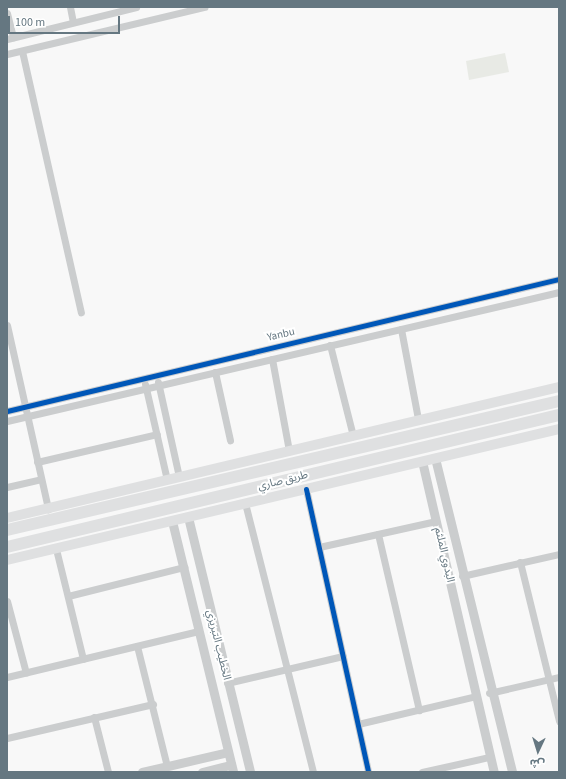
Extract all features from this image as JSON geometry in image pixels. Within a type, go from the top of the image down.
[{"type":"main road","points":[[7,518],[179,478],[418,419],[559,387]]},
{"type":"main road","name":"طريق صاري","points":[[7,530],[559,401]]},
{"type":"main road","name":"طريق صاري","points":[[7,547],[559,415]]},
{"type":"main road","points":[[7,560],[559,429]]},
{"type":"street","points":[[70,7],[73,22]]},
{"type":"street","points":[[7,13],[10,38],[136,7]]},
{"type":"street","points":[[7,54],[204,7]]},
{"type":"street","points":[[22,51],[81,312]]},
{"type":"street","name":"Yanbu","points":[[7,411],[559,279]]},
{"type":"street","name":"Yanbu","points":[[7,421],[559,292]]},
{"type":"street","points":[[7,325],[48,509]]},
{"type":"street","points":[[401,329],[418,419]]},
{"type":"street","points":[[330,345],[353,436]]},
{"type":"street","points":[[272,359],[289,451]]},
{"type":"street","points":[[215,372],[230,440]]},
{"type":"street","points":[[156,375],[179,478]]},
{"type":"street","points":[[144,378],[167,480]]},
{"type":"street","points":[[37,462],[157,434]]},
{"type":"street","name":"البدوي الملثم","points":[[435,458],[478,645],[512,772]]},
{"type":"street","name":"البدوي الملثم","points":[[422,461],[489,757],[494,772]]},
{"type":"street","points":[[7,487],[41,479]]},
{"type":"street","points":[[306,489],[368,772]]},
{"type":"street","points":[[245,503],[313,772]]},
{"type":"street","name":"الخطيب التبريزي","points":[[188,517],[227,683],[250,772]]},
{"type":"street","name":"الخطيب التبريزي","points":[[172,521],[232,769]]},
{"type":"street","points":[[319,547],[436,521]]},
{"type":"street","points":[[378,534],[419,710]]},
{"type":"street","points":[[56,549],[83,659]]},
{"type":"street","points":[[462,576],[559,554]]},
{"type":"street","points":[[520,562],[547,680],[559,721]]},
{"type":"street","points":[[68,596],[184,567]]},
{"type":"street","points":[[7,601],[26,673]]},
{"type":"street","points":[[7,677],[199,631]]},
{"type":"street","points":[[465,649],[478,645]]},
{"type":"street","points":[[137,646],[153,704],[167,766]]},
{"type":"street","points":[[227,683],[343,656]]},
{"type":"street","points":[[490,693],[559,677]]},
{"type":"street","points":[[358,724],[476,696]]},
{"type":"street","points":[[7,738],[153,704]]},
{"type":"street","points":[[94,717],[108,772]]},
{"type":"street","points":[[142,772],[228,752]]},
{"type":"street","points":[[422,772],[489,757]]},
{"type":"street","points":[[202,772],[232,769]]},
{"type":"shaded area","points":[[505,53],[509,72],[469,80],[466,61]]},
{"type":"cycle path","points":[[7,411],[559,279]]},
{"type":"cycle path","points":[[306,489],[368,772]]}]
